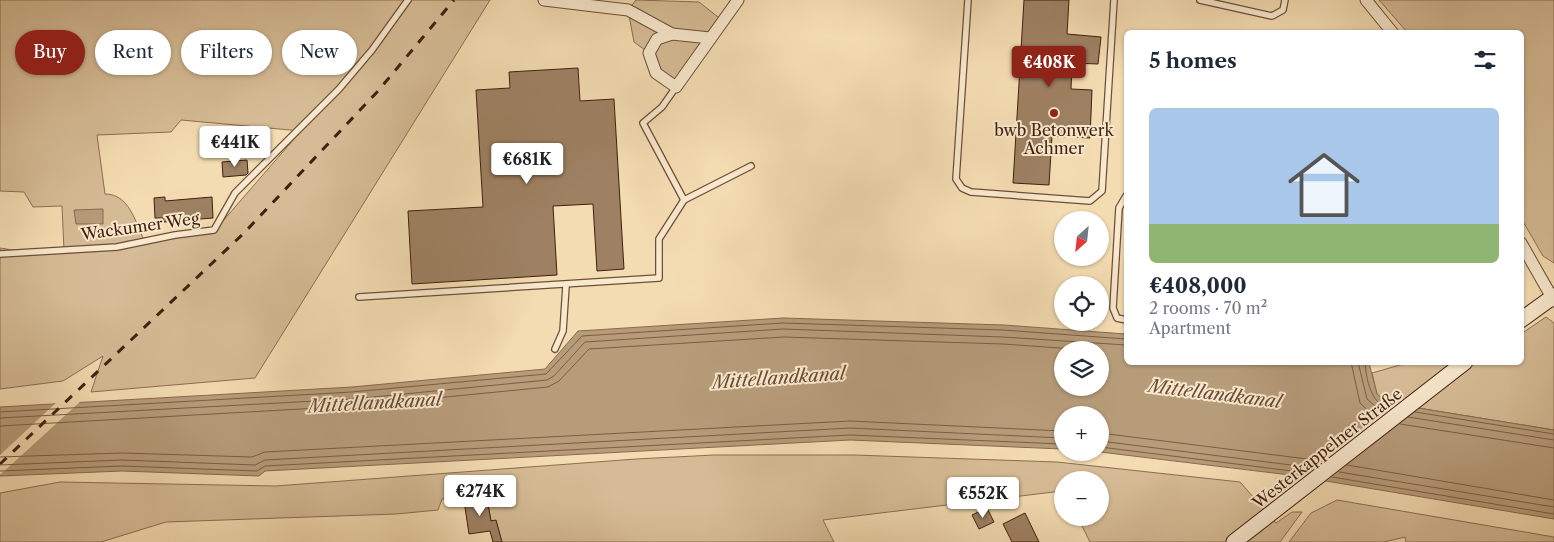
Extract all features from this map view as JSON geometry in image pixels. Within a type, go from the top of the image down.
[{"type":"main road","points":[[1524,318],[1553,298]]},
{"type":"main road","name":"Westerkappelner Straße","points":[[1234,542],[1461,365]]},
{"type":"street","points":[[544,0],[628,10],[672,34],[710,38]]},
{"type":"street","points":[[672,34],[657,39],[649,53],[656,73],[676,87],[738,0]]},
{"type":"street","points":[[1366,0],[1390,30]]},
{"type":"street","points":[[1524,248],[1553,298]]},
{"type":"lane","name":"Wackumer Weg","points":[[0,254],[116,247],[175,235],[214,230],[235,193],[339,89],[372,50],[408,0]]},
{"type":"lane","points":[[968,0],[956,179],[962,188],[970,192],[1090,201],[1102,191],[1114,0]]},
{"type":"lane","points":[[1200,0],[1272,16],[1283,10],[1285,0]]},
{"type":"lane","points":[[676,87],[662,107],[643,123],[684,200]]},
{"type":"lane","points":[[359,297],[566,286],[659,278],[660,239],[684,200],[751,166]]},
{"type":"lane","points":[[1124,199],[1118,208],[1113,308],[1117,318],[1124,320]]},
{"type":"lane","points":[[555,349],[563,331],[566,286]]},
{"type":"shaded area","points":[[0,0],[490,0],[255,378],[91,392],[103,356],[63,381],[0,389],[0,248],[25,252],[64,250],[62,206],[33,207],[24,192],[0,191]],"holes":[[[181,120],[301,131],[216,229],[144,240],[126,204],[113,195],[105,194],[97,135],[171,132]]]},
{"type":"shaded area","points":[[636,0],[699,2],[723,21],[676,87],[656,73],[649,53],[634,42],[628,10]]},
{"type":"shaded area","points":[[1379,0],[1554,0],[1554,263],[1543,256],[1524,223],[1524,30],[1405,30]]},
{"type":"shaded area","points":[[1546,317],[1554,323],[1554,430],[1387,403],[1377,394],[1372,373],[1400,365],[1524,365],[1524,332]]},
{"type":"shaded area","points":[[714,455],[854,455],[1057,462],[1240,482],[1276,523],[1292,512],[1302,512],[1280,542],[1090,542],[1082,526],[1109,526],[1109,471],[1054,471],[1054,492],[823,520],[834,542],[502,542],[496,521],[491,521],[488,504],[481,506],[480,491],[442,499],[438,510],[396,514],[166,522],[101,542],[0,542],[0,493],[60,482],[276,486],[636,459]]},
{"type":"shaded area","points":[[1337,500],[1554,537],[1554,542],[1406,542],[1405,537],[1384,542],[1289,542],[1311,513]]},
{"type":"water","points":[[103,209],[103,224],[76,224],[74,210]]},
{"type":"water","name":"Mittellandkanal","points":[[783,318],[1004,325],[1054,329],[1054,331],[1124,334],[1124,365],[1370,365],[1377,394],[1387,403],[1554,430],[1554,519],[1290,475],[1109,453],[1109,406],[1054,406],[1054,449],[850,440],[265,471],[259,476],[122,471],[0,476],[0,407],[352,387],[545,369],[578,331]]},
{"type":"pier","points":[[82,400],[0,475],[0,455],[58,401]]},
{"type":"pier","points":[[1395,402],[1422,405],[1324,483],[1298,479]]},
{"type":"building","name":"bwb Betonwerk Achmer","points":[[1024,0],[1069,0],[1067,34],[1101,37],[1098,64],[1072,63],[1071,89],[1092,90],[1090,138],[1052,136],[1049,185],[1013,183]]},
{"type":"building","points":[[578,68],[580,101],[614,99],[624,269],[597,271],[593,204],[553,206],[557,275],[412,284],[408,211],[483,207],[476,90],[510,88],[509,72]]},
{"type":"building","points":[[247,160],[248,173],[246,175],[223,177],[222,162]]},
{"type":"building","points":[[165,197],[165,201],[212,197],[213,218],[164,222],[163,218],[155,218],[154,198]]},
{"type":"building","points":[[480,491],[481,506],[488,504],[491,521],[496,520],[502,542],[493,542],[490,531],[469,534],[463,494]]},
{"type":"building","points":[[987,508],[994,522],[979,529],[972,515]]},
{"type":"building","points":[[1025,513],[1039,542],[1012,542],[1003,524]]},
{"type":"railway","points":[[0,464],[244,233],[378,91],[454,0]]},
{"type":"place","name":"bwb Betonwerk Achmer","points":[[1054,113]]}]
